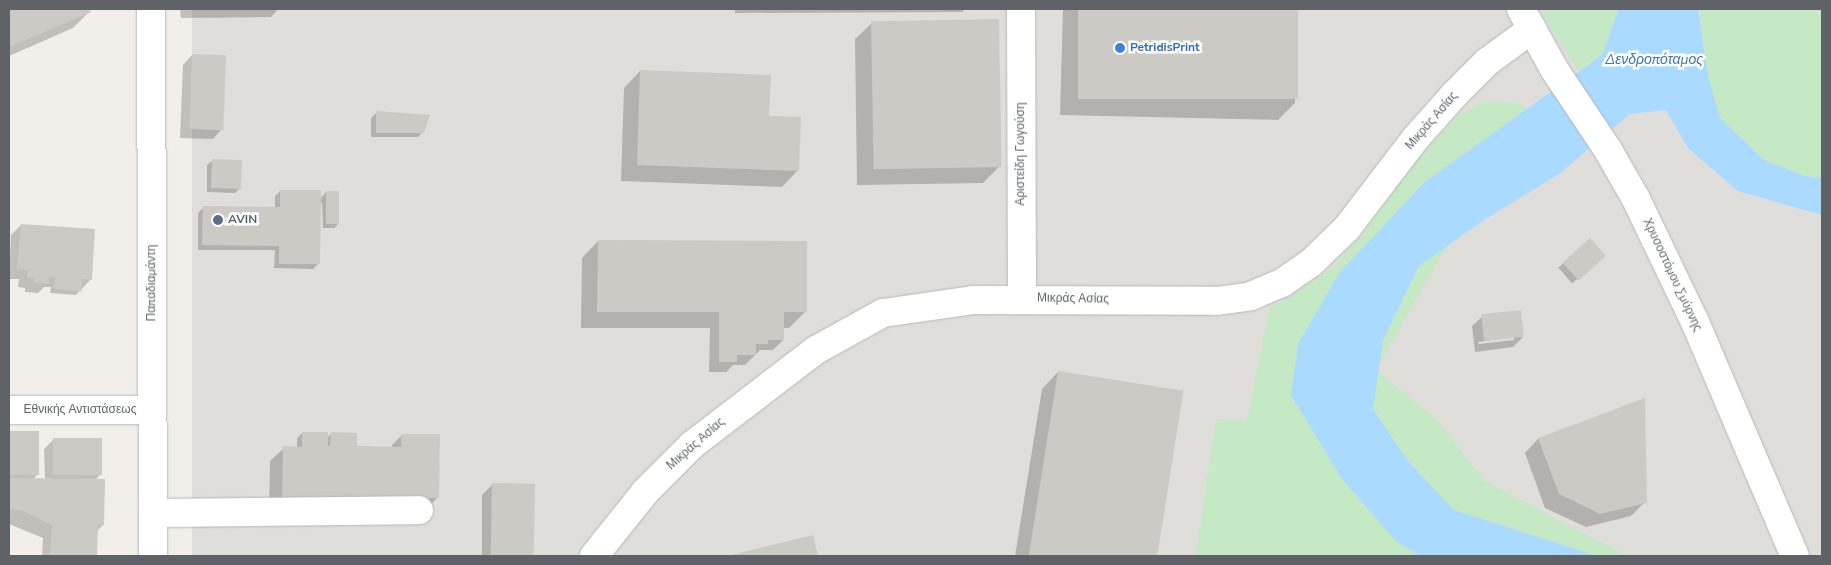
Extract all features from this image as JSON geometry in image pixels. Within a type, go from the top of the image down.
[{"type":"street","name":"Παπαδιαμάντη","points":[[151,9],[153,556]]},
{"type":"street","name":"Αριστείδη Γωγούση","points":[[1021,9],[1022,298]]},
{"type":"street","name":"Μικράς Ασίας","points":[[594,556],[645,492],[692,445],[816,350],[883,313],[973,300],[1022,298],[1172,302],[1218,301],[1251,296],[1282,283],[1311,263],[1347,228],[1415,139],[1527,19]]},
{"type":"street","name":"Χρυσοστόμου Σμύρνης","points":[[1527,19],[1554,69],[1608,150],[1636,199],[1695,322],[1796,556]]},
{"type":"street","name":"Εθνικής Αντιστάσεως","points":[[9,410],[152,410]]},
{"type":"street","points":[[153,513],[419,510]]},
{"type":"shaded area","points":[[192,9],[1822,9],[1822,556],[192,556]]},
{"type":"green space","points":[[1540,9],[1619,9],[1602,55],[1578,71]]},
{"type":"green space","points":[[1699,9],[1822,9],[1822,178],[1804,176],[1764,160],[1720,118],[1708,76]]},
{"type":"green space","points":[[1514,102],[1526,108],[1376,370],[1435,418],[1485,481],[1627,556],[1196,556],[1216,419],[1247,421],[1270,306],[1285,300],[1331,269],[1364,233],[1410,167],[1460,114],[1482,103]]},
{"type":"water","name":"Δενδροπόταμος","points":[[1619,9],[1698,9],[1708,76],[1720,118],[1764,160],[1804,176],[1822,178],[1822,215],[1738,191],[1688,148],[1666,110],[1630,114],[1559,174],[1484,220],[1419,266],[1383,340],[1373,409],[1407,460],[1454,510],[1597,556],[1420,556],[1395,540],[1342,479],[1291,395],[1298,344],[1340,272],[1425,182],[1602,55]]},
{"type":"building","points":[[9,9],[89,9],[91,12],[9,47]]},
{"type":"building","points":[[1078,9],[1298,9],[1298,99],[1078,99]]},
{"type":"building","points":[[999,19],[1002,167],[874,169],[871,21]]},
{"type":"building","points":[[192,54],[226,55],[223,130],[189,129]]},
{"type":"building","points":[[640,70],[771,75],[769,116],[801,117],[799,171],[637,165]]},
{"type":"building","points":[[376,111],[430,115],[424,133],[376,133]]},
{"type":"building","points":[[212,159],[242,160],[241,189],[211,188]]},
{"type":"building","points":[[280,190],[321,190],[320,264],[279,264],[279,246],[202,245],[203,206],[280,207]]},
{"type":"building","points":[[326,191],[339,191],[339,224],[326,224]]},
{"type":"building","points":[[21,224],[95,229],[92,280],[82,279],[82,291],[54,289],[55,278],[49,277],[49,284],[34,283],[35,278],[27,278],[28,270],[17,269]]},
{"type":"building","points":[[1590,238],[1606,256],[1579,281],[1563,263]]},
{"type":"building","points":[[598,240],[807,241],[807,312],[784,312],[784,340],[768,340],[768,344],[756,344],[756,355],[737,355],[737,362],[719,362],[719,312],[597,312]]},
{"type":"building","points":[[1521,310],[1524,337],[1484,341],[1481,314]]},
{"type":"building","points":[[1058,371],[1183,391],[1157,556],[1029,556]]},
{"type":"building","points":[[1645,398],[1647,503],[1600,514],[1559,494],[1538,438]]},
{"type":"building","points":[[9,431],[39,431],[39,475],[9,475]]},
{"type":"building","points":[[302,432],[328,432],[328,446],[330,446],[331,432],[357,433],[357,446],[401,447],[401,434],[440,434],[439,498],[282,503],[283,446],[302,447]]},
{"type":"building","points":[[53,438],[102,438],[102,475],[53,475]]},
{"type":"building","points":[[9,478],[105,479],[104,525],[98,525],[97,556],[50,556],[52,525],[24,511],[9,509]]},
{"type":"building","points":[[492,483],[535,484],[534,556],[491,556]]},
{"type":"building","points":[[813,535],[818,556],[727,556]]},
{"type":"place","name":"PetridisPrint","points":[[1120,48]]},
{"type":"place","name":"AVIN","points":[[218,220]]}]
